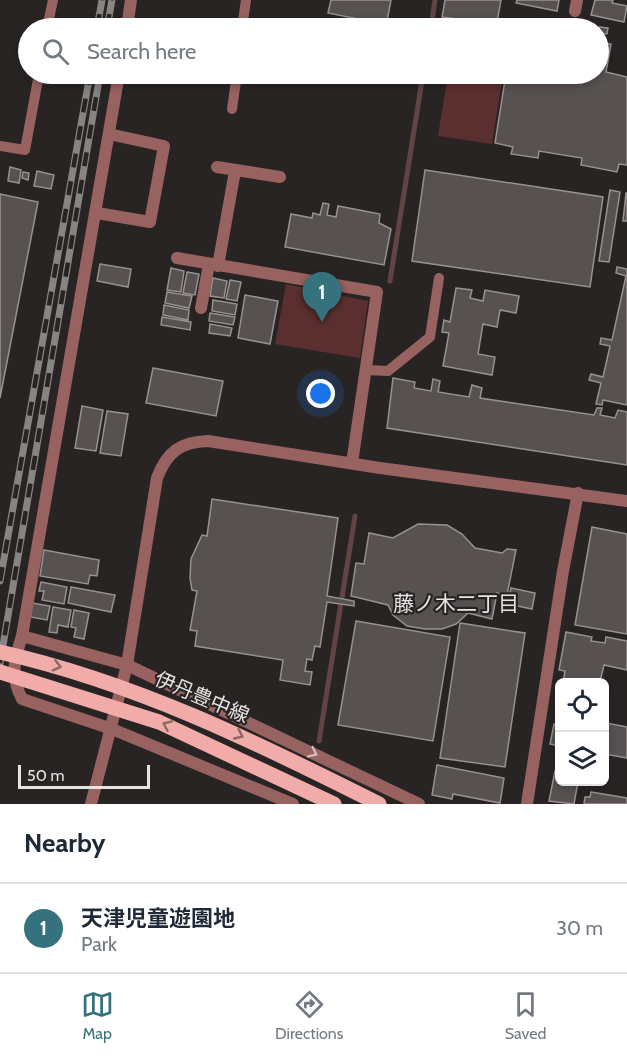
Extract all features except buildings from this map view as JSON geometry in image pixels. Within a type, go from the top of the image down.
[{"type":"main road","name":"伊丹豊中線","points":[[0,652],[65,668],[127,688],[227,730],[379,804]]},
{"type":"main road","name":"伊丹豊中線","points":[[0,672],[159,722],[334,804]]},
{"type":"street","points":[[128,18],[131,0]]},
{"type":"street","points":[[117,84],[97,213],[22,636],[14,662],[14,684],[22,699],[112,729],[293,804]]},
{"type":"street","points":[[97,213],[150,222],[164,146],[109,134]]},
{"type":"street","points":[[217,167],[280,177]]},
{"type":"street","points":[[201,308],[214,265],[234,171]]},
{"type":"street","points":[[177,258],[377,292],[352,464]]},
{"type":"street","points":[[92,804],[127,665],[157,478],[162,466],[177,447],[190,441],[208,441],[352,464],[627,501]]},
{"type":"street","points":[[527,804],[563,571],[578,493]]},
{"type":"street","points":[[22,636],[127,665],[419,804]]},
{"type":"lane","points":[[49,18],[52,0]]},
{"type":"lane","points":[[243,18],[246,0]]},
{"type":"lane","points":[[0,146],[25,150],[37,84]]},
{"type":"lane","points":[[232,109],[236,84]]},
{"type":"lane","points":[[366,370],[388,371],[430,337],[439,278]]},
{"type":"shaded area","points":[[446,84],[501,84],[492,144],[438,136]]},
{"type":"shaded area","points":[[286,284],[368,301],[360,358],[275,344]]},
{"type":"waterway","points":[[432,18],[435,0]]},
{"type":"waterway","points":[[390,281],[421,84]]},
{"type":"waterway","points":[[319,741],[355,516]]},
{"type":"railway","points":[[99,18],[102,0]]},
{"type":"railway","points":[[109,18],[112,0]]},
{"type":"railway","points":[[0,581],[88,84]]},
{"type":"railway","points":[[0,663],[98,84]]},
{"type":"place","name":"天津児童遊園地","points":[[322,322]]},
{"type":"district","name":"藤ノ木二丁目","points":[[456,604]]}]
